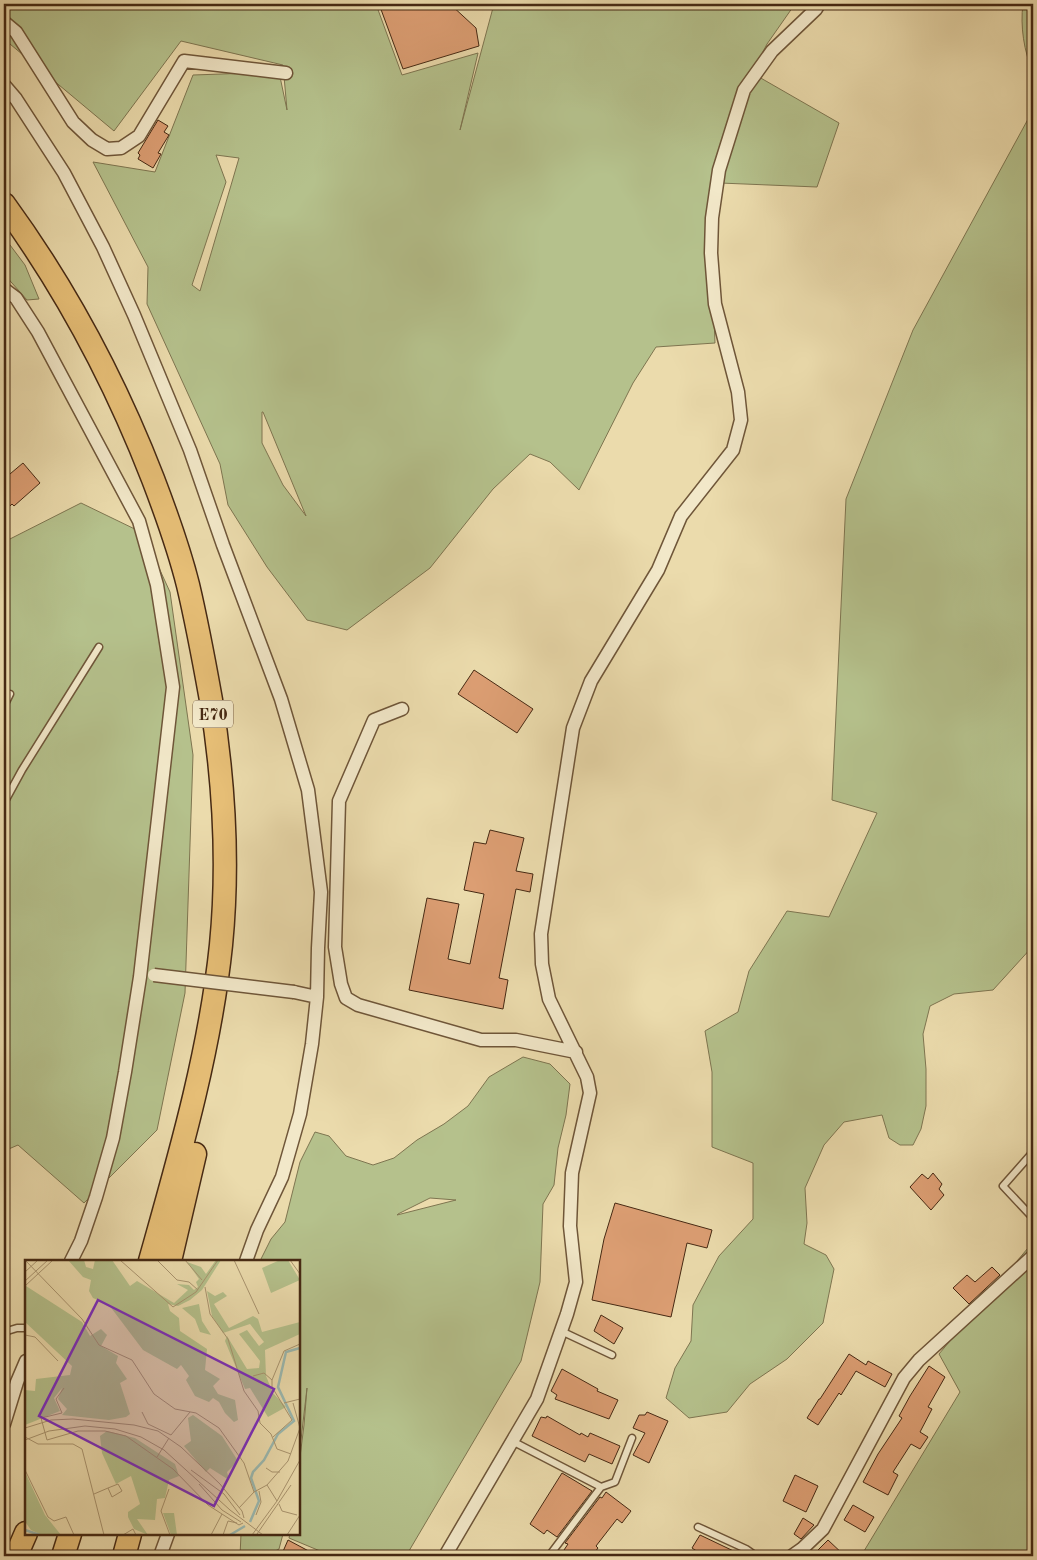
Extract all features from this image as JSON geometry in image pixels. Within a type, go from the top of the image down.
[{"type":"highway","name":"E70","points":[[4,204],[52,273],[100,358],[138,441],[166,514],[188,583],[216,732],[223,797],[224,876],[221,944],[213,1004],[184,1139],[150,1260]]},
{"type":"highway","name":"E70","points":[[4,218],[45,278],[81,342],[130,444],[158,517],[179,585],[196,662],[207,733],[213,798],[214,878],[208,950],[201,1003],[174,1135],[139,1260]]},
{"type":"highway","points":[[170,1260],[198,1138],[213,1004]]},
{"type":"highway","points":[[16,1556],[25,1535]]},
{"type":"highway","points":[[54,1556],[60,1535]]},
{"type":"highway","points":[[64,1556],[70,1535]]},
{"type":"highway","points":[[124,1556],[130,1535]]},
{"type":"street","points":[[445,1556],[537,1399],[567,1314],[576,1282],[570,1226],[572,1173],[590,1093],[588,1077],[549,999],[542,964],[541,934],[573,728],[591,681],[658,570],[681,516],[733,450],[741,420],[738,392],[715,304],[711,253],[712,218],[719,170],[744,90],[772,51],[816,10],[819,4]]},
{"type":"street","points":[[4,22],[16,32],[73,122],[92,140],[107,149],[121,148],[139,136],[184,60],[286,73]]},
{"type":"street","points":[[4,85],[16,99],[64,173],[103,247],[134,314],[190,450],[223,545],[281,698],[308,790],[321,892],[317,997],[312,1044],[300,1114],[282,1177],[257,1230],[246,1260]]},
{"type":"street","points":[[4,289],[16,298],[38,332],[139,520],[157,585],[172,687],[140,977],[125,1072],[113,1138],[96,1197],[81,1241],[72,1260]]},
{"type":"street","points":[[402,710],[374,720],[339,801],[335,947],[341,984],[346,998],[358,1005],[482,1040],[516,1040],[576,1052]]},
{"type":"street","points":[[318,948],[335,947]]},
{"type":"street","points":[[140,977],[154,975],[294,992],[317,997]]},
{"type":"street","points":[[792,1556],[823,1529],[904,1378],[919,1360],[1033,1256]]},
{"type":"street","points":[[4,1424],[25,1363]]},
{"type":"street","points":[[160,1556],[168,1535]]},
{"type":"lane","points":[[4,804],[22,770],[99,647]]},
{"type":"lane","points":[[4,706],[10,694]]},
{"type":"lane","points":[[1033,1152],[1003,1186],[1033,1218]]},
{"type":"lane","points":[[4,1332],[25,1328]]},
{"type":"lane","points":[[561,1331],[612,1356]]},
{"type":"lane","points":[[550,1556],[601,1487],[615,1482],[632,1438]]},
{"type":"lane","points":[[512,1442],[601,1487]]},
{"type":"lane","points":[[698,1527],[756,1556]]},
{"type":"green space","points":[[4,4],[373,4],[377,7],[402,75],[478,53],[460,130],[494,4],[795,4],[767,44],[752,73],[839,123],[817,187],[720,183],[711,244],[715,343],[656,347],[633,383],[579,490],[550,462],[530,454],[493,489],[430,568],[347,630],[307,620],[267,567],[228,505],[220,464],[147,304],[148,267],[93,162],[155,172],[193,75],[279,72],[287,110],[283,65],[181,41],[114,131],[4,39]],"holes":[[[216,155],[239,158],[200,291],[192,285],[226,182]],[[263,412],[306,516],[283,485],[262,443]]]},
{"type":"green space","points":[[1023,4],[1033,4],[1033,72],[1027,56],[1024,39]]},
{"type":"green space","points":[[1033,110],[1033,946],[993,990],[954,994],[930,1006],[923,1034],[926,1069],[926,1106],[921,1129],[913,1145],[900,1145],[889,1138],[882,1115],[844,1122],[824,1145],[805,1188],[807,1223],[804,1244],[826,1255],[834,1269],[823,1323],[787,1359],[750,1384],[727,1412],[689,1418],[666,1398],[675,1368],[691,1341],[693,1305],[719,1256],[753,1219],[753,1163],[712,1147],[712,1072],[705,1031],[738,1012],[749,971],[787,911],[829,917],[877,813],[832,800],[846,499],[913,330]]},
{"type":"green space","points":[[4,237],[25,265],[39,299],[27,300],[4,274]]},
{"type":"green space","points":[[81,503],[143,533],[170,592],[193,755],[185,993],[157,1130],[84,1203],[18,1145],[4,1151],[4,542]]},
{"type":"green space","points":[[523,1057],[550,1064],[570,1084],[566,1115],[558,1148],[554,1185],[543,1204],[540,1282],[521,1361],[406,1556],[332,1556],[289,1538],[290,1535],[300,1535],[300,1457],[307,1388],[300,1448],[300,1260],[260,1260],[271,1239],[285,1222],[300,1162],[315,1132],[329,1136],[346,1156],[373,1165],[394,1158],[417,1140],[444,1124],[468,1106],[489,1077]],"holes":[[[430,1198],[456,1200],[397,1215]]]},
{"type":"green space","points":[[1033,1242],[1033,1550],[1027,1556],[861,1556],[960,1392],[939,1354]]},
{"type":"green space","points":[[241,1535],[283,1535],[279,1549],[266,1556],[240,1556]]},
{"type":"building","points":[[379,4],[450,4],[476,28],[479,46],[403,69]]},
{"type":"building","points":[[158,120],[168,126],[164,132],[169,135],[158,153],[161,154],[153,168],[138,159],[140,155],[138,153]]},
{"type":"building","points":[[23,463],[40,483],[14,506],[12,504],[4,512],[4,479]]},
{"type":"building","points":[[474,670],[533,709],[517,733],[458,694]]},
{"type":"building","points":[[490,830],[524,838],[516,871],[533,874],[530,892],[516,889],[499,978],[508,980],[503,1009],[409,990],[427,898],[459,904],[448,959],[470,964],[484,894],[464,890],[474,842],[486,844]]},
{"type":"building","points":[[933,1173],[942,1184],[939,1189],[944,1195],[931,1210],[910,1187],[922,1174],[928,1179]]},
{"type":"building","points":[[615,1203],[712,1230],[707,1248],[687,1243],[671,1317],[592,1300],[604,1239]]},
{"type":"building","points":[[992,1267],[1000,1275],[969,1304],[953,1288],[967,1275],[975,1282]]},
{"type":"building","points":[[601,1315],[623,1328],[614,1344],[594,1331]]},
{"type":"building","points":[[849,1354],[866,1365],[868,1361],[892,1374],[885,1387],[856,1371],[841,1395],[839,1393],[818,1425],[807,1418]]},
{"type":"building","points":[[929,1366],[945,1377],[928,1407],[932,1409],[920,1432],[928,1437],[920,1449],[911,1444],[893,1472],[898,1475],[888,1495],[863,1482],[878,1454],[902,1418],[899,1416]]},
{"type":"building","points":[[562,1369],[598,1389],[597,1391],[618,1400],[609,1419],[555,1399],[557,1395],[551,1391]]},
{"type":"building","points":[[647,1412],[668,1421],[649,1463],[633,1455],[645,1433],[633,1428],[639,1415],[645,1415]]},
{"type":"building","points":[[547,1416],[580,1435],[581,1433],[588,1437],[590,1433],[620,1446],[612,1464],[589,1454],[585,1462],[532,1436],[541,1417],[546,1418]]},
{"type":"building","points":[[562,1473],[592,1491],[557,1537],[547,1530],[544,1534],[530,1524]]},
{"type":"building","points":[[795,1475],[818,1486],[806,1512],[783,1501]]},
{"type":"building","points":[[606,1492],[631,1511],[622,1523],[617,1519],[596,1546],[598,1548],[592,1556],[560,1556],[568,1544],[565,1543],[600,1497],[602,1498]]},
{"type":"building","points":[[853,1505],[874,1517],[865,1532],[844,1520]]},
{"type":"building","points":[[803,1518],[814,1525],[801,1539],[794,1534]]},
{"type":"building","points":[[700,1535],[744,1556],[704,1556],[692,1548]]},
{"type":"building","points":[[288,1540],[318,1556],[281,1556]]},
{"type":"building","points":[[828,1540],[845,1556],[812,1556]]}]
